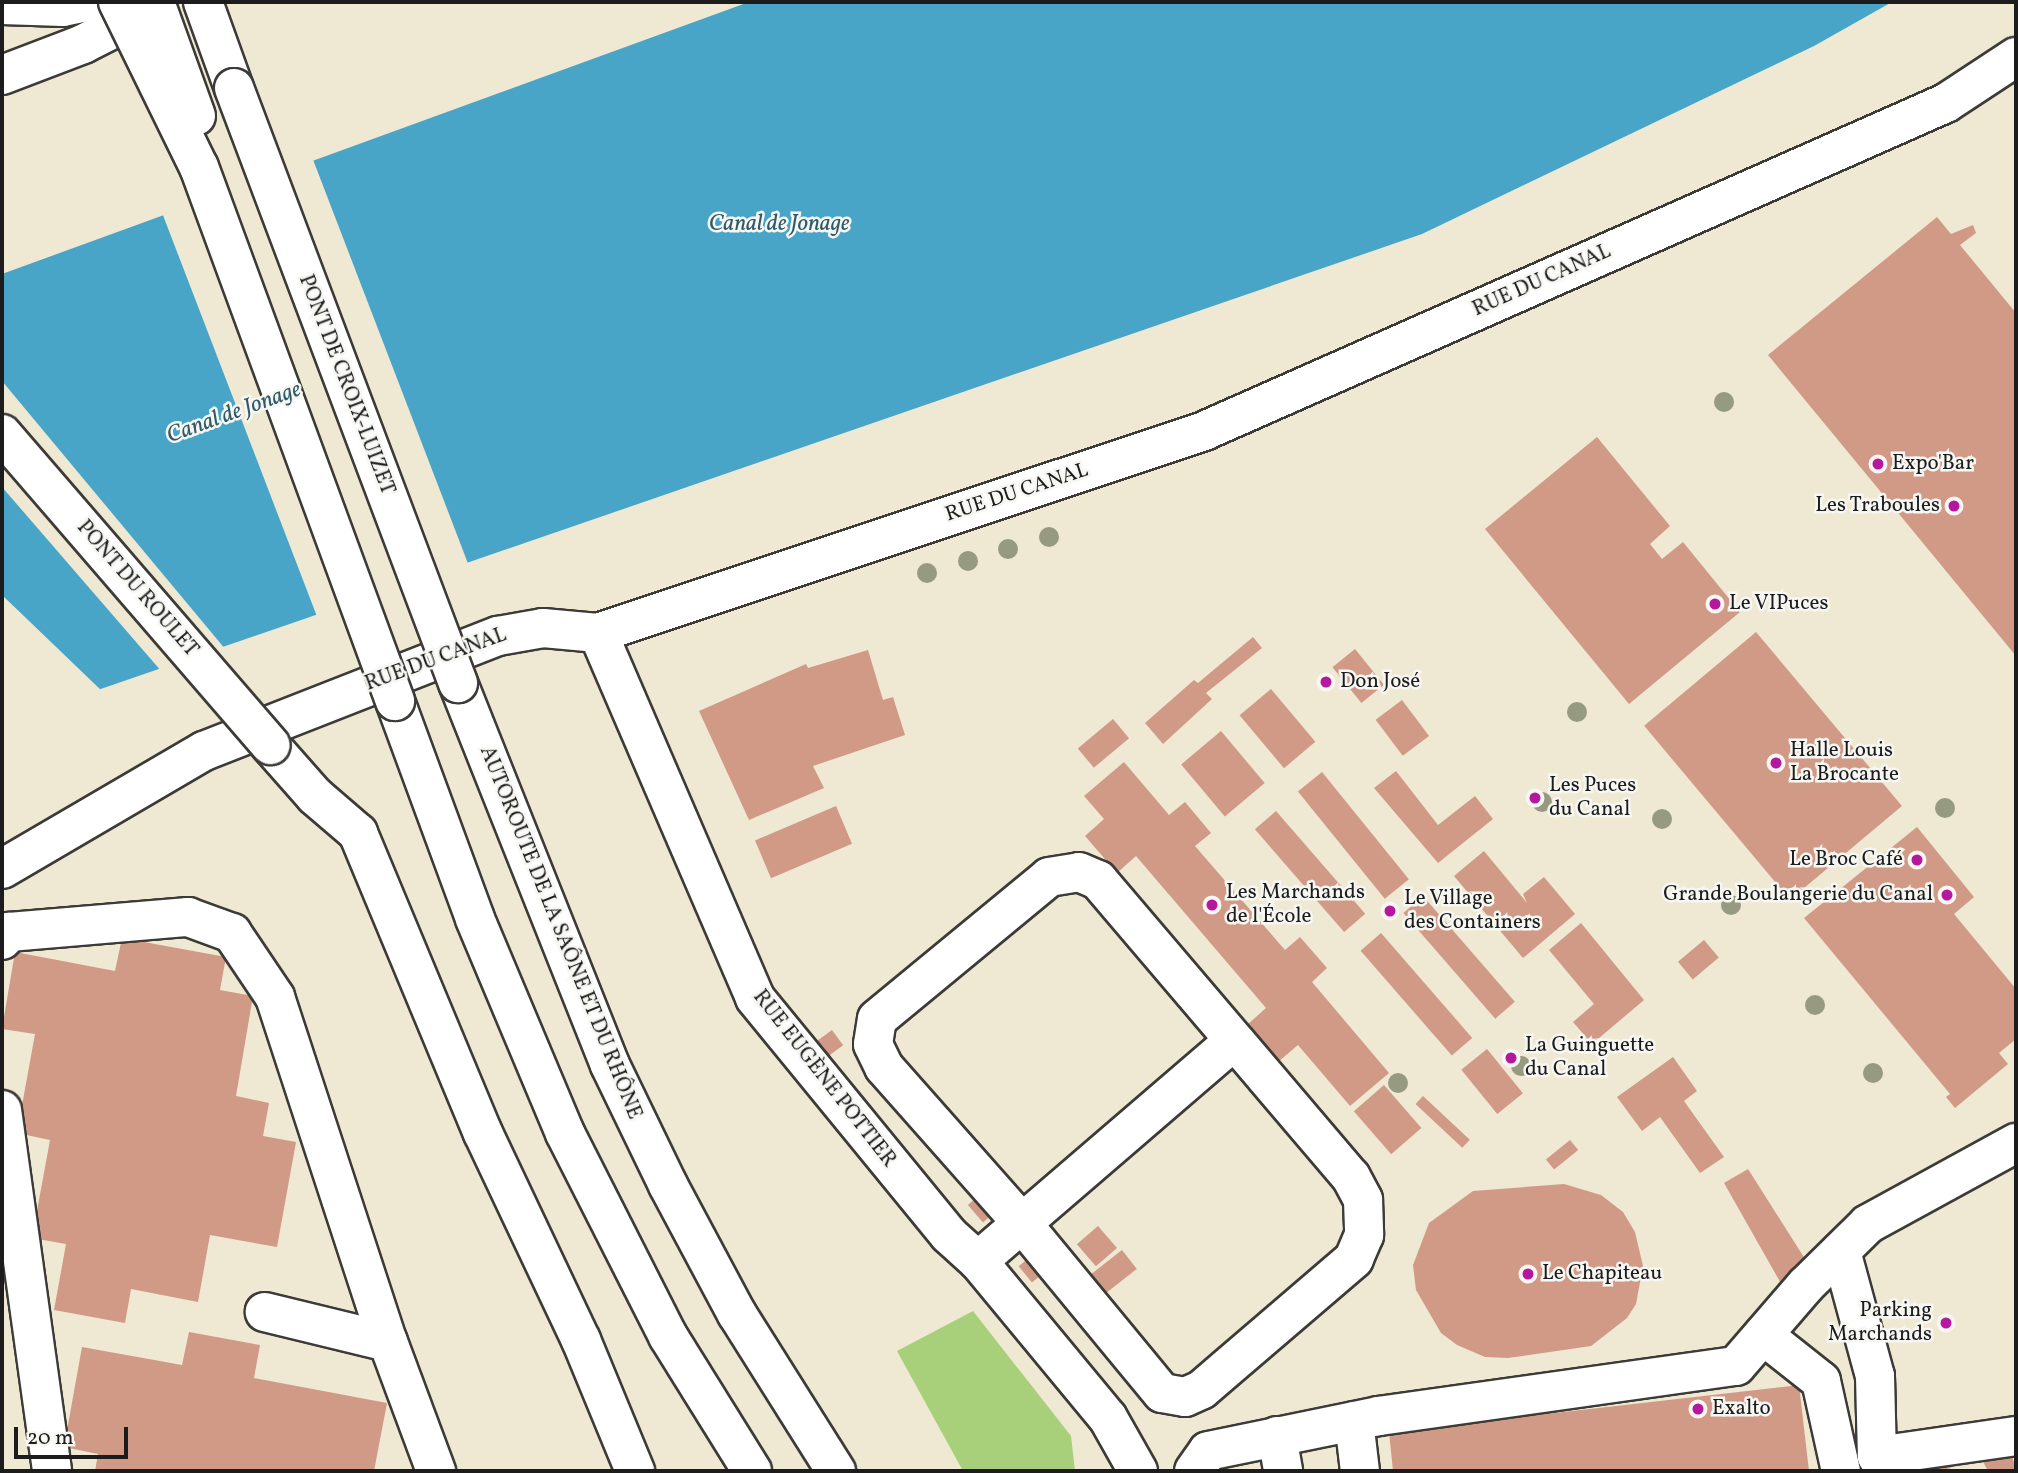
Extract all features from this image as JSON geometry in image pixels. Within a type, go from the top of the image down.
[{"type":"main road","points":[[2,5],[50,8],[87,2]]},
{"type":"main road","points":[[118,2],[199,167],[475,919],[565,1133],[668,1336],[752,1471]]},
{"type":"main road","points":[[155,2],[196,111],[199,167]]},
{"type":"main road","points":[[2,75],[83,44],[166,2]]},
{"type":"main road","name":"PONT DE CROIX-LUIZET","points":[[203,2],[458,683]]},
{"type":"main road","points":[[232,2],[238,26],[234,88]]},
{"type":"main road","name":"RUE DU CANAL","points":[[2,869],[204,751],[332,699],[521,630],[598,633],[1204,431],[1946,103],[2016,57]]},
{"type":"main road","name":"PONT DU ROULET","points":[[2,434],[315,796],[358,833],[483,1133],[581,1340],[635,1471]]},
{"type":"main road","name":"RUE EUGÈNE POTTIER","points":[[598,633],[615,682],[755,998],[949,1235],[978,1261],[1108,1418],[1138,1471]]},
{"type":"main road","name":"AUTOROUTE DE LA SAÔNE ET DU RHÔNE","points":[[458,683],[563,952],[656,1161],[737,1314],[836,1471]]},
{"type":"main road","points":[[1079,872],[1098,880],[1233,1042],[1351,1177],[1363,1200],[1364,1235],[1354,1259],[1201,1390],[1185,1397],[1162,1392],[1022,1223],[884,1067],[873,1044],[877,1019],[1049,877],[1079,872]]},
{"type":"main road","points":[[4,928],[188,917],[232,933],[275,997],[388,1342],[436,1471]]},
{"type":"main road","points":[[978,1261],[1233,1042]]},
{"type":"main road","points":[[2,1110],[52,1471]]},
{"type":"main road","points":[[1194,1471],[1208,1451],[1280,1454],[1354,1421],[1736,1366],[1868,1224],[2016,1143]]},
{"type":"main road","points":[[1841,1251],[1875,1376],[1882,1464],[2016,1436]]},
{"type":"main road","points":[[265,1312],[388,1342]]},
{"type":"main road","points":[[1763,1335],[1821,1381],[1841,1471]]},
{"type":"main road","points":[[1354,1421],[1360,1471]]},
{"type":"green space","points":[[973,1311],[1071,1436],[1075,1471],[963,1471],[897,1351]]},
{"type":"water","name":"Canal de Jonage","points":[[749,2],[1892,2],[1814,46],[1422,234],[2,723],[2,274]]},
{"type":"pier","points":[[312,157],[469,566],[320,623],[163,214]]},
{"type":"pier","points":[[2,381],[226,650],[162,672],[2,487]]},
{"type":"pier","points":[[2,595],[103,692],[2,727]]},
{"type":"building","name":"Les Traboules","points":[[1937,217],[1951,234],[1973,225],[1976,233],[1960,245],[2016,313],[2016,656],[1768,355]]},
{"type":"building","points":[[1597,437],[1670,526],[1650,544],[1662,559],[1683,542],[1740,612],[1629,704],[1485,529]]},
{"type":"building","points":[[1756,632],[1902,806],[1790,900],[1644,726]]},
{"type":"building","points":[[1253,637],[1262,648],[1206,693],[1212,699],[1163,744],[1145,723],[1194,680],[1198,683]]},
{"type":"building","points":[[1355,649],[1384,685],[1361,703],[1332,667]]},
{"type":"building","points":[[868,650],[883,700],[893,697],[905,735],[813,766],[824,788],[749,820],[699,711],[806,664],[808,668]]},
{"type":"building","points":[[1271,689],[1315,742],[1284,768],[1240,715]]},
{"type":"building","points":[[1402,700],[1429,736],[1403,756],[1376,720]]},
{"type":"building","points":[[1113,719],[1129,738],[1094,768],[1078,749]]},
{"type":"building","points":[[1221,731],[1265,783],[1225,817],[1181,764]]},
{"type":"building","name":"Les Marchands de l'École","points":[[1124,762],[1169,815],[1185,802],[1211,833],[1195,846],[1285,950],[1300,937],[1327,968],[1312,982],[1389,1073],[1350,1106],[1298,1045],[1278,1062],[1247,1025],[1266,1008],[1136,856],[1117,873],[1085,836],[1104,819],[1084,796]]},
{"type":"building","points":[[1396,771],[1438,825],[1475,796],[1493,819],[1438,863],[1374,788]]},
{"type":"building","points":[[1322,772],[1409,879],[1385,899],[1298,792]]},
{"type":"building","points":[[836,806],[852,844],[771,878],[755,840]]},
{"type":"building","points":[[1276,811],[1365,914],[1344,932],[1255,829]]},
{"type":"building","points":[[1917,827],[1974,897],[1954,914],[2016,989],[2016,1039],[1999,1053],[2008,1064],[1955,1108],[1946,1097],[1950,1094],[1804,918]]},
{"type":"building","points":[[1484,851],[1527,903],[1523,894],[1544,877],[1575,914],[1523,958],[1454,876]]},
{"type":"building","points":[[1423,896],[1515,1002],[1495,1019],[1403,913]]},
{"type":"building","points":[[1581,923],[1644,1000],[1592,1044],[1573,1022],[1594,1004],[1549,950]]},
{"type":"building","points":[[1381,933],[1472,1038],[1452,1056],[1361,951]]},
{"type":"building","points":[[122,938],[226,957],[220,990],[253,996],[236,1096],[269,1103],[263,1136],[296,1142],[277,1247],[210,1235],[198,1302],[131,1289],[125,1323],[54,1310],[66,1244],[32,1238],[50,1140],[17,1133],[35,1034],[2,1029],[15,952],[115,971]]},
{"type":"building","points":[[1704,940],[1719,958],[1693,979],[1678,962]]},
{"type":"building","points":[[832,1030],[843,1045],[828,1057],[817,1041]]},
{"type":"building","points":[[1487,1049],[1523,1093],[1497,1114],[1461,1070]]},
{"type":"building","points":[[1673,1057],[1697,1091],[1684,1101],[1724,1157],[1700,1173],[1660,1117],[1642,1131],[1617,1097]]},
{"type":"building","points":[[1384,1085],[1421,1128],[1391,1154],[1354,1111]]},
{"type":"building","points":[[1423,1096],[1470,1140],[1462,1148],[1415,1104]]},
{"type":"building","points":[[1570,1140],[1578,1150],[1554,1170],[1546,1160]]},
{"type":"building","points":[[1748,1169],[1812,1270],[1783,1287],[1724,1183]]},
{"type":"building","name":"Le Chapiteau","points":[[1564,1184],[1601,1195],[1623,1212],[1635,1232],[1643,1266],[1636,1304],[1627,1318],[1591,1346],[1508,1358],[1485,1357],[1457,1345],[1441,1333],[1416,1290],[1413,1265],[1429,1223],[1473,1191]]},
{"type":"building","points":[[983,1192],[998,1209],[983,1222],[968,1205]]},
{"type":"building","points":[[1098,1226],[1117,1248],[1096,1266],[1077,1244]]},
{"type":"building","points":[[1122,1250],[1137,1269],[1103,1295],[1088,1276]]},
{"type":"building","points":[[1035,1253],[1048,1269],[1032,1283],[1019,1266]]},
{"type":"building","points":[[189,1332],[260,1345],[254,1378],[387,1403],[374,1471],[95,1471],[98,1454],[64,1447],[82,1347],[182,1365]]},
{"type":"building","name":"Exalto","points":[[1799,1385],[1809,1471],[1393,1471],[1389,1432]]},
{"type":"building","points":[[2011,1451],[2016,1471],[1988,1471],[1980,1456]]},
{"type":"building","points":[[1950,1460],[1951,1468],[1910,1471],[1909,1466]]},
{"type":"place","name":"Expo'Bar","points":[[1878,464]]},
{"type":"place","name":"Les Traboules","points":[[1954,506]]},
{"type":"place","name":"Le VIPuces","points":[[1715,604]]},
{"type":"place","name":"Don José","points":[[1326,682]]},
{"type":"place","name":"Halle Louis La Brocante","points":[[1776,763]]},
{"type":"place","name":"Les Puces du Canal","points":[[1535,798]]},
{"type":"place","name":"Le Broc Café","points":[[1917,860]]},
{"type":"place","name":"Grande Boulangerie du Canal","points":[[1947,895]]},
{"type":"place","name":"Les Marchands de l'École","points":[[1212,905]]},
{"type":"place","name":"Le Village des Containers","points":[[1390,911]]},
{"type":"place","name":"La Guinguette du Canal","points":[[1511,1058]]},
{"type":"place","name":"Le Chapiteau","points":[[1528,1274]]},
{"type":"place","name":"Parking Marchands","points":[[1946,1323]]},
{"type":"place","name":"Exalto","points":[[1698,1409]]}]
